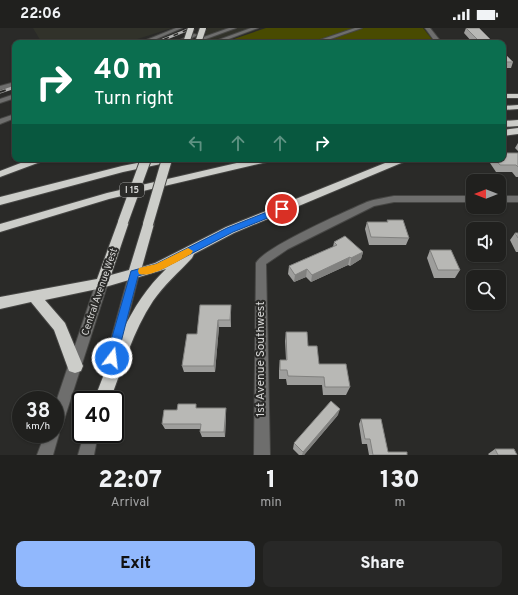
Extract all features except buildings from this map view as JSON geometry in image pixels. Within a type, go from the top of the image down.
[{"type":"highway","points":[[189,40],[199,29]]},
{"type":"highway","points":[[198,40],[199,29]]},
{"type":"highway","points":[[506,96],[518,96]]},
{"type":"highway","points":[[506,108],[518,107]]},
{"type":"highway","points":[[506,124],[518,122]]},
{"type":"highway","points":[[506,133],[518,131]]},
{"type":"highway","points":[[0,174],[32,162]]},
{"type":"highway","name":"Central Avenue West","points":[[102,284],[145,162]]},
{"type":"highway","name":"I 15","points":[[0,201],[122,169],[157,162]]},
{"type":"highway","points":[[134,274],[166,162]]},
{"type":"highway","name":"I 15","points":[[0,228],[107,196],[253,162]]},
{"type":"highway","points":[[0,303],[102,284],[159,267],[230,230],[396,162]]},
{"type":"highway","points":[[105,391],[134,324],[149,296],[194,248]]},
{"type":"highway","points":[[34,296],[60,327],[75,366]]},
{"type":"street","points":[[150,40],[180,28]]},
{"type":"street","points":[[199,40],[234,28]]},
{"type":"street","points":[[222,40],[256,28]]},
{"type":"street","points":[[323,40],[360,28]]},
{"type":"street","points":[[427,28],[437,40]]},
{"type":"street","points":[[181,40],[199,29]]},
{"type":"street","points":[[0,88],[12,85]]},
{"type":"street","points":[[0,101],[12,97]]},
{"type":"street","points":[[0,116],[12,111]]},
{"type":"street","points":[[0,122],[12,117]]},
{"type":"street","name":"1st Avenue Southwest","points":[[262,455],[262,263],[270,255],[284,246],[381,200],[466,199]]},
{"type":"street","points":[[506,199],[518,199]]},
{"type":"street","points":[[103,391],[134,274]]},
{"type":"street","name":"Central Avenue West","points":[[64,399],[102,284]]},
{"type":"street","points":[[45,455],[49,443]]},
{"type":"street","points":[[86,455],[89,443]]},
{"type":"shaded area","points":[[33,28],[172,28],[134,40],[40,40]]},
{"type":"shaded area","points":[[207,28],[252,28],[214,40],[205,40]]},
{"type":"shaded area","points":[[266,28],[423,28],[433,40],[231,40]]},
{"type":"railway","points":[[162,40],[192,28]]},
{"type":"railway","points":[[0,92],[12,88]]},
{"type":"slow traffic","points":[[143,271],[159,267],[188,251]]},
{"type":"route","points":[[112,358],[134,274],[159,267],[230,230],[282,209]]}]
